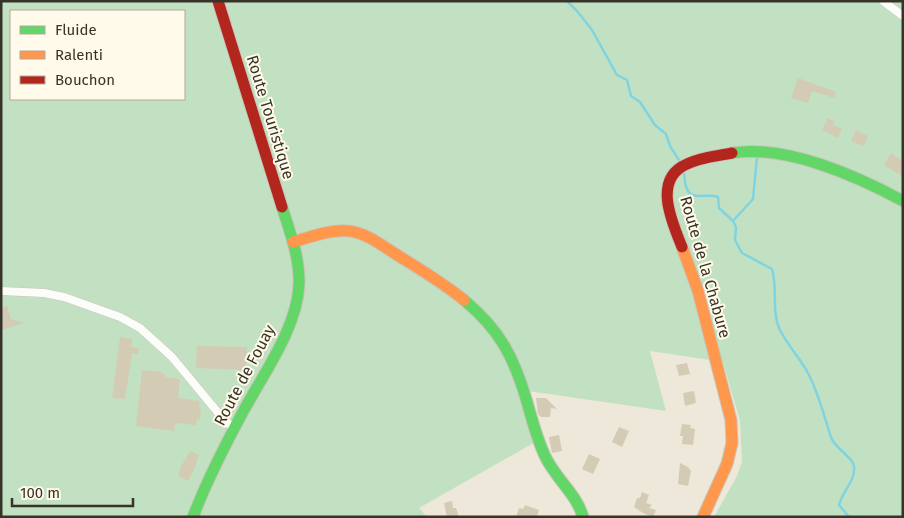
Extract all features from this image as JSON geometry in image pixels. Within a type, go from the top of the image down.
[{"type":"street","name":"Route Touristique","points":[[218,1],[292,242]]},
{"type":"street","points":[[883,1],[903,16]]},
{"type":"street","name":"Route de la Chabure","points":[[703,517],[728,464],[732,443],[731,420],[692,271],[670,211],[667,199],[670,177],[676,169],[686,163],[762,150],[804,159],[860,179],[903,201]]},
{"type":"street","points":[[292,242],[342,230],[359,233],[372,239],[430,276],[453,292],[474,311],[498,336],[506,348],[525,392],[546,457],[552,469],[576,500],[583,517]]},
{"type":"street","name":"Route de Fouay","points":[[192,517],[234,428],[271,360],[295,308],[299,281],[292,242]]},
{"type":"street","points":[[1,291],[44,293],[64,297],[120,317],[140,328],[163,348],[225,422],[234,428]]},
{"type":"green space","points":[[1,1],[903,1],[903,517],[714,517],[737,476],[742,462],[740,421],[723,362],[650,351],[666,411],[521,390],[537,441],[419,508],[427,517],[1,517]]},
{"type":"building","points":[[798,78],[836,92],[834,98],[812,91],[808,103],[791,98]]},
{"type":"building","points":[[828,118],[835,122],[833,125],[842,129],[838,138],[822,130]]},
{"type":"building","points":[[856,130],[868,136],[864,146],[851,141]]},
{"type":"building","points":[[891,153],[903,161],[903,177],[884,165]]},
{"type":"building","points":[[7,306],[11,319],[24,323],[2,330],[1,308]]},
{"type":"building","points":[[120,337],[132,339],[131,347],[139,348],[138,354],[132,354],[125,399],[112,398]]},
{"type":"building","points":[[197,346],[247,347],[246,370],[196,368]]},
{"type":"building","points":[[687,363],[690,374],[679,376],[676,365]]},
{"type":"building","points":[[142,370],[162,372],[161,374],[165,374],[165,377],[180,379],[178,398],[200,401],[200,420],[197,419],[196,425],[175,423],[174,431],[136,426]]},
{"type":"building","points":[[694,391],[696,403],[685,406],[683,393]]},
{"type":"building","points":[[536,398],[546,398],[557,409],[551,408],[550,417],[541,417],[538,414]]},
{"type":"building","points":[[682,424],[691,425],[690,428],[695,429],[693,445],[682,444],[683,436],[680,436]]},
{"type":"building","points":[[619,427],[629,431],[622,447],[612,442]]},
{"type":"building","points":[[559,435],[562,451],[552,453],[549,437]]},
{"type":"building","points":[[190,451],[199,455],[188,481],[178,476],[180,468]]},
{"type":"building","points":[[589,454],[600,459],[593,474],[582,469]]},
{"type":"building","points":[[680,463],[691,471],[688,486],[678,484]]},
{"type":"building","points":[[642,492],[649,495],[646,503],[652,505],[649,508],[656,510],[653,517],[634,507],[637,498],[640,498]]},
{"type":"building","points":[[452,501],[453,508],[456,508],[459,517],[447,517],[444,503]]},
{"type":"building","points":[[525,505],[539,510],[537,517],[516,517],[519,508],[523,509]]},
{"type":"waterway","points":[[567,1],[592,30],[617,75],[627,80],[631,96],[640,102],[655,125],[666,134],[670,146],[679,160]]},
{"type":"waterway","points":[[733,221],[753,199],[757,157]]},
{"type":"waterway","points":[[683,169],[685,184],[691,194],[695,196],[718,197],[719,208],[733,221],[736,227],[735,240],[742,253],[772,269],[775,284],[777,323],[809,375],[819,398],[833,441],[851,459],[854,466],[853,476],[839,505],[849,517]]},
{"type":"traffic: fast","points":[[732,153],[753,151],[775,153],[820,164],[843,172],[903,201]]},
{"type":"traffic: fast","points":[[193,517],[223,449],[286,334],[297,301],[299,285],[298,265],[282,207]]},
{"type":"traffic: fast","points":[[464,300],[487,322],[504,345],[517,371],[545,456],[576,500],[583,517]]},
{"type":"traffic: slow","points":[[293,242],[335,231],[349,231],[367,236],[430,275],[464,300]]},
{"type":"traffic: slow","points":[[682,247],[698,291],[731,420],[732,443],[727,464],[703,517]]},
{"type":"traffic: jam","points":[[218,1],[282,207]]},
{"type":"traffic: jam","points":[[682,247],[670,214],[667,190],[670,180],[676,171],[687,164],[704,158],[732,153]]}]
